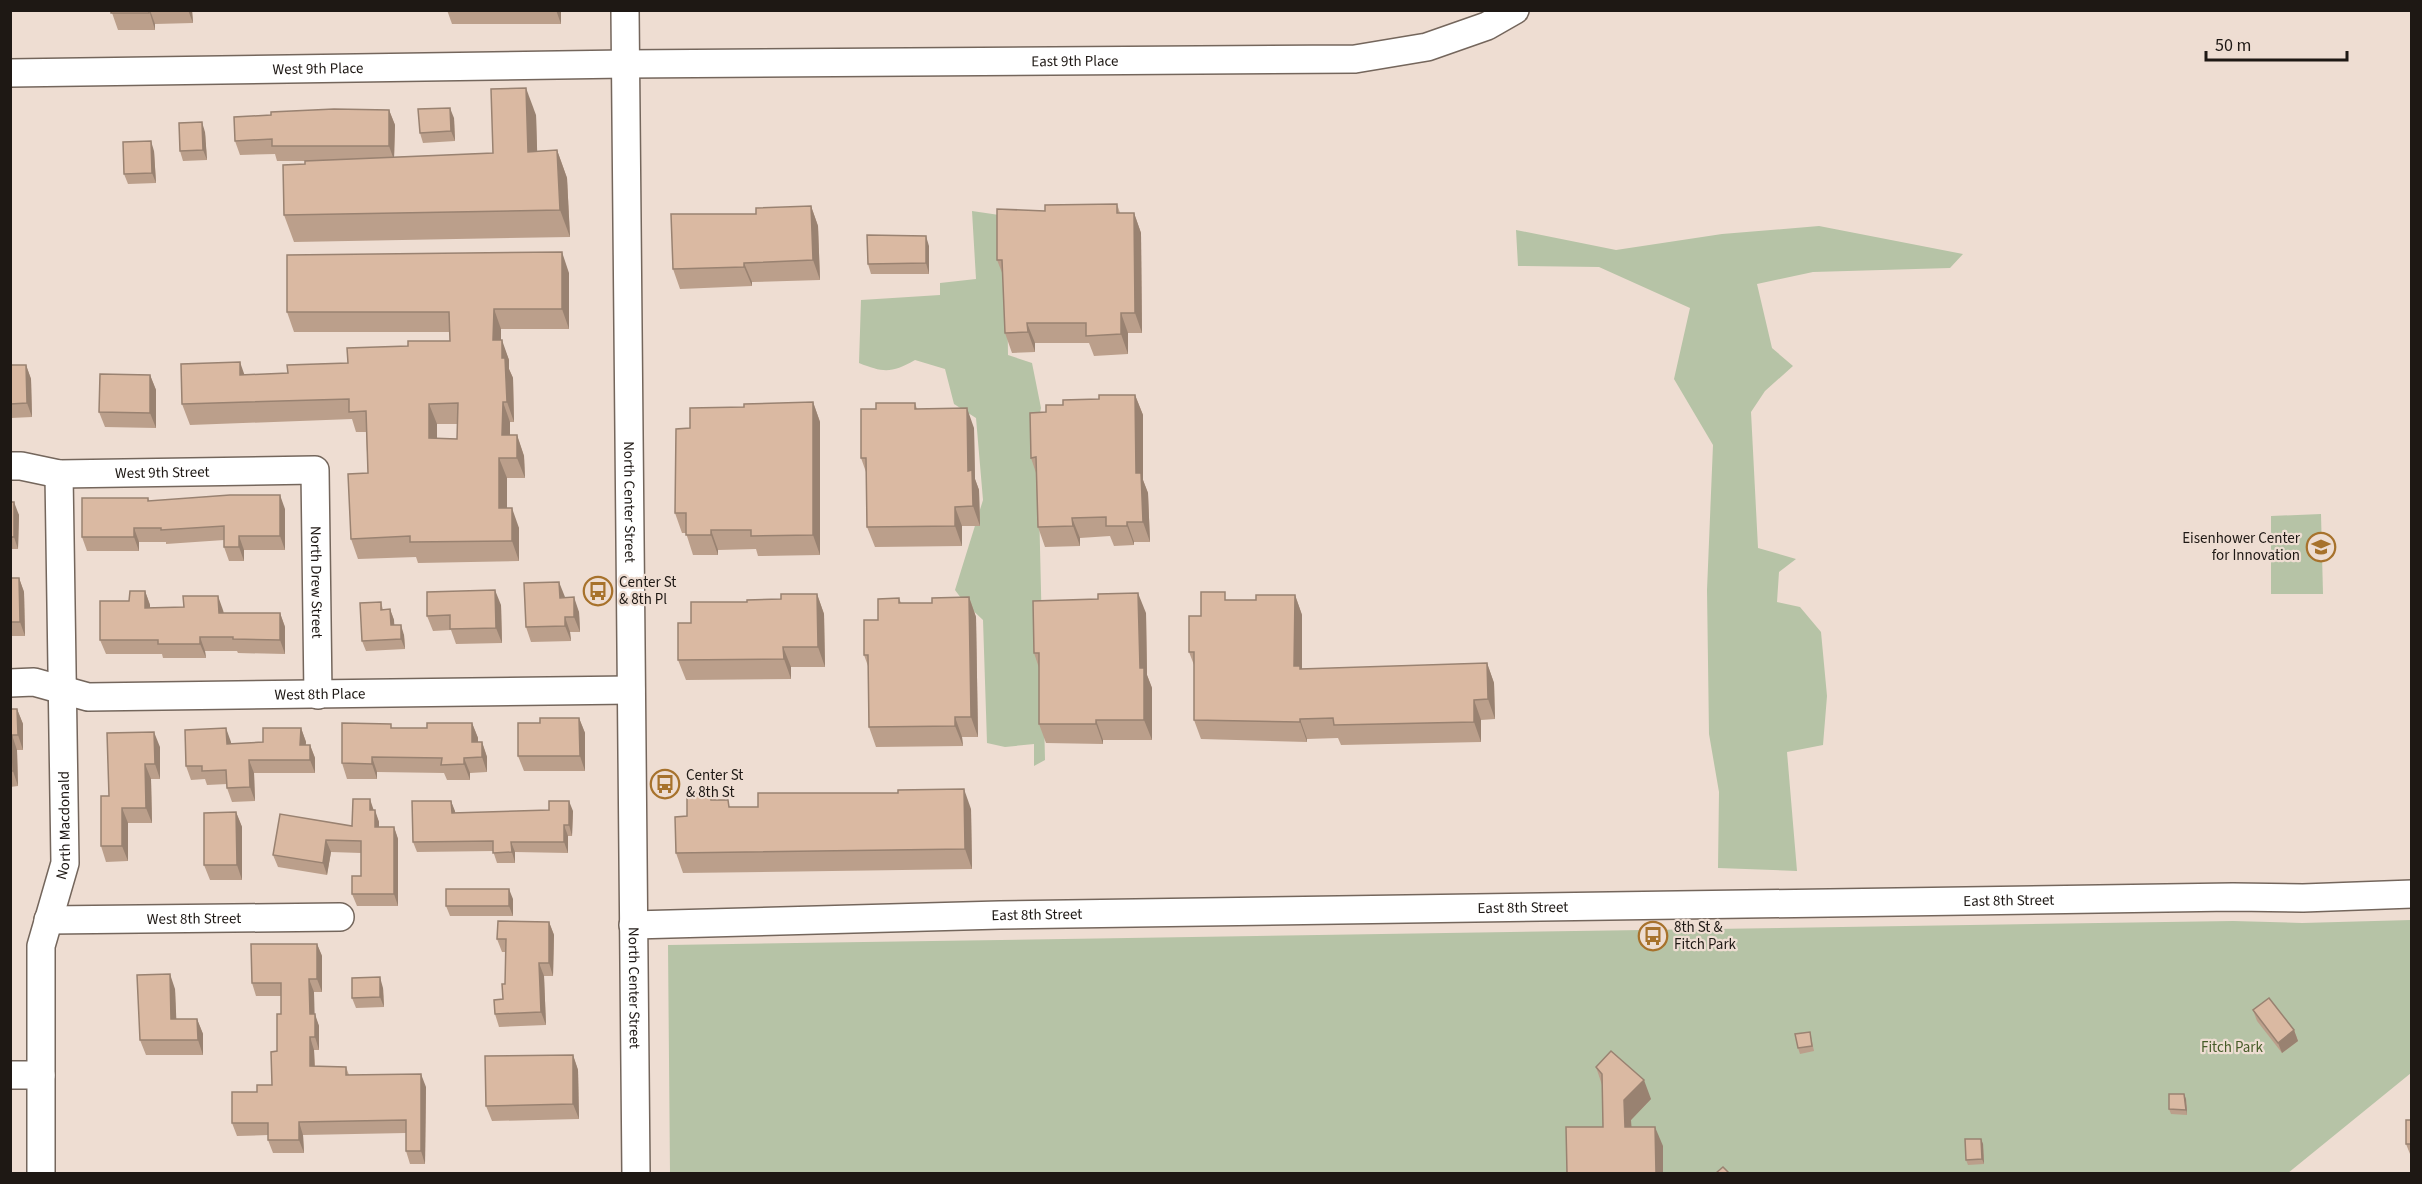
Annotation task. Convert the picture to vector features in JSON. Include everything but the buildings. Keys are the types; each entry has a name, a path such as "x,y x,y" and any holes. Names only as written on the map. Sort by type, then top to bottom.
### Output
{"street":[{"name":"North Center Street","path":"625,10 636,1173"},
{"name":"East 9th Place","path":"625,64 1354,59 1427,47 1487,26 1515,10"},
{"name":"West 9th Place","path":"10,73 625,64"},
{"name":"West 9th Street","path":"10,466 59,474 315,470"},
{"name":"North Drew Street","path":"315,470 318,695"},
{"name":"North Macdonald","path":"41,1173 41,946 65,863 59,474"},
{"name":"West 8th Place","path":"10,683 34,682 88,697 631,690"},
{"name":"East 8th Street","path":"633,925 1024,915 2233,897 2303,898 2412,894"},
{"name":"West 8th Street","path":"48,920 340,917"},
{"path":"10,1075 41,1075"}],"green space":[{"path":"972,211 1006,216 1008,355 1032,363 1041,408 1034,443 1038,463 1045,760 1034,766 1034,744 1005,747 987,743 983,620 955,590 983,500 976,418 954,404 945,369 915,360 888,370 875,369 859,363 861,300 940,295 940,283 976,279"},
{"path":"1819,226 1963,254 1950,268 1813,272 1757,284 1772,348 1793,366 1765,391 1751,412 1758,548 1796,559 1779,572 1777,602 1800,607 1821,632 1827,696 1823,745 1787,752 1797,871 1718,868 1719,792 1709,734 1707,590 1713,445 1674,379 1690,308 1599,267 1518,266 1516,230 1616,250 1722,234"},
{"path":"2321,514 2323,594 2271,594 2271,516"},
{"name":"Fitch Park","path":"2411,920 2411,1073 2288,1173 670,1173 668,945"}],"place":[{"name":"Eisenhower Center for Innovation","path":"2321,547"},
{"name":"Center St & 8th Pl","path":"598,591"},
{"name":"Center St & 8th St","path":"665,784"},
{"name":"8th St & Fitch Park","path":"1653,936"}]}
